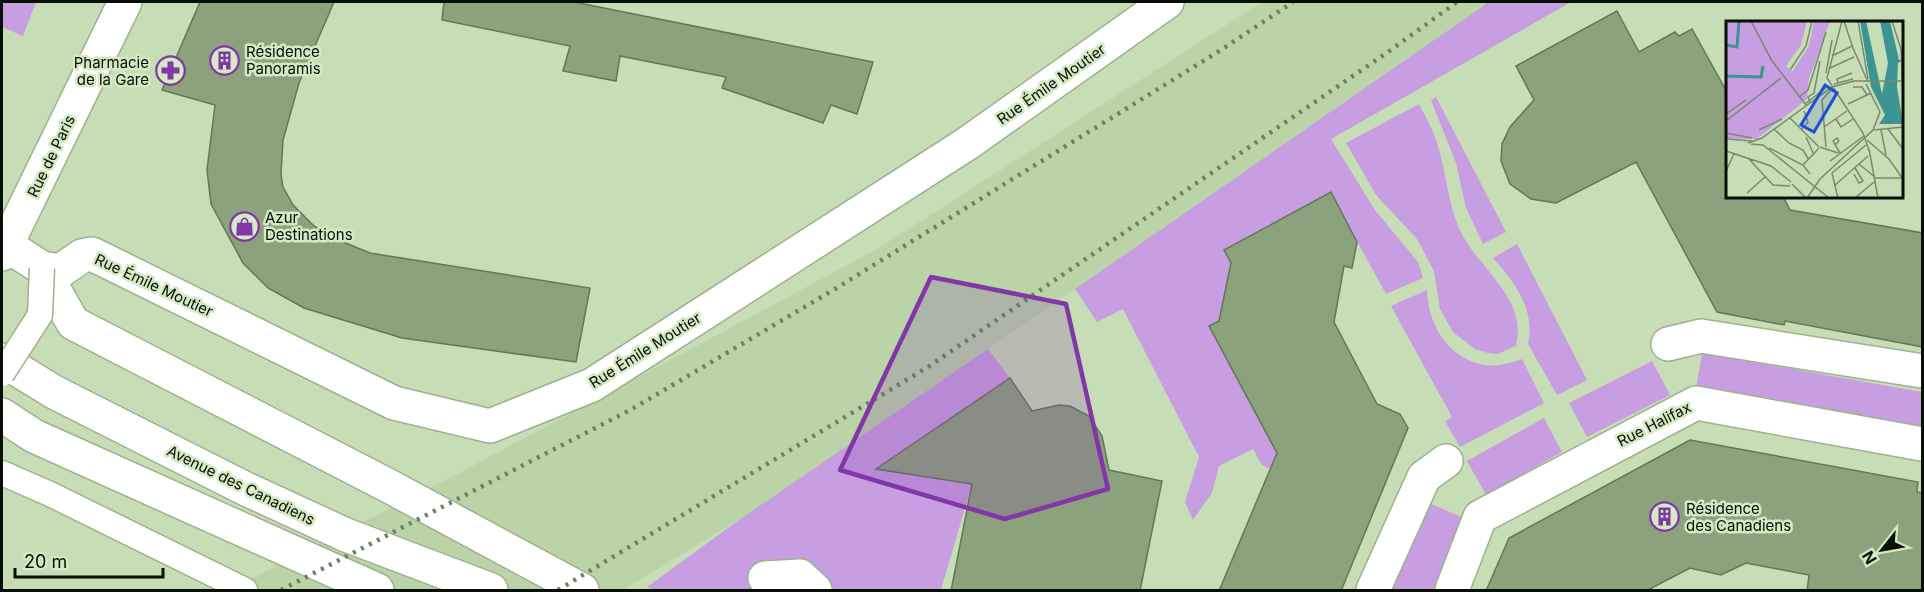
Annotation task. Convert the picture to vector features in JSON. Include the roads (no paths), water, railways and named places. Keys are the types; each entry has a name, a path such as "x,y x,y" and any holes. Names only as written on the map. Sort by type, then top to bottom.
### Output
{"street":[{"name":"Rue de Paris","path":"3,247 125,2"},
{"name":"Rue Émile Moutier","path":"42,268 60,271 82,256 92,254 394,403 490,426 592,386 968,143 1167,2"},
{"path":"3,247 42,268 73,323 387,485 582,591"},
{"path":"1668,344 1701,336 1923,371"},
{"name":"Avenue des Canadiens","path":"2,360 54,392 246,489 346,535 491,591"},
{"name":"Rue Halifax","path":"1452,591 1480,517 1696,403 1923,444"},
{"path":"2,415 34,436 377,591"},
{"path":"1373,591 1424,477 1446,461"},
{"path":"765,578 800,576 815,591"}],"lane":[{"path":"2,374 40,315 42,268"},
{"path":"2,473 50,494 245,591"}],"railway":[{"path":"281,590 632,409 835,289 1221,50 1293,2"},
{"path":"558,590 928,367 1388,52 1457,2"}],"place":[{"name":"Résidence Panoramis","path":"225,60"},
{"name":"Pharmacie de la Gare","path":"170,71"},
{"name":"Azur Destinations","path":"244,226"},
{"name":"Résidence des Canadiens","path":"1665,517"}]}
